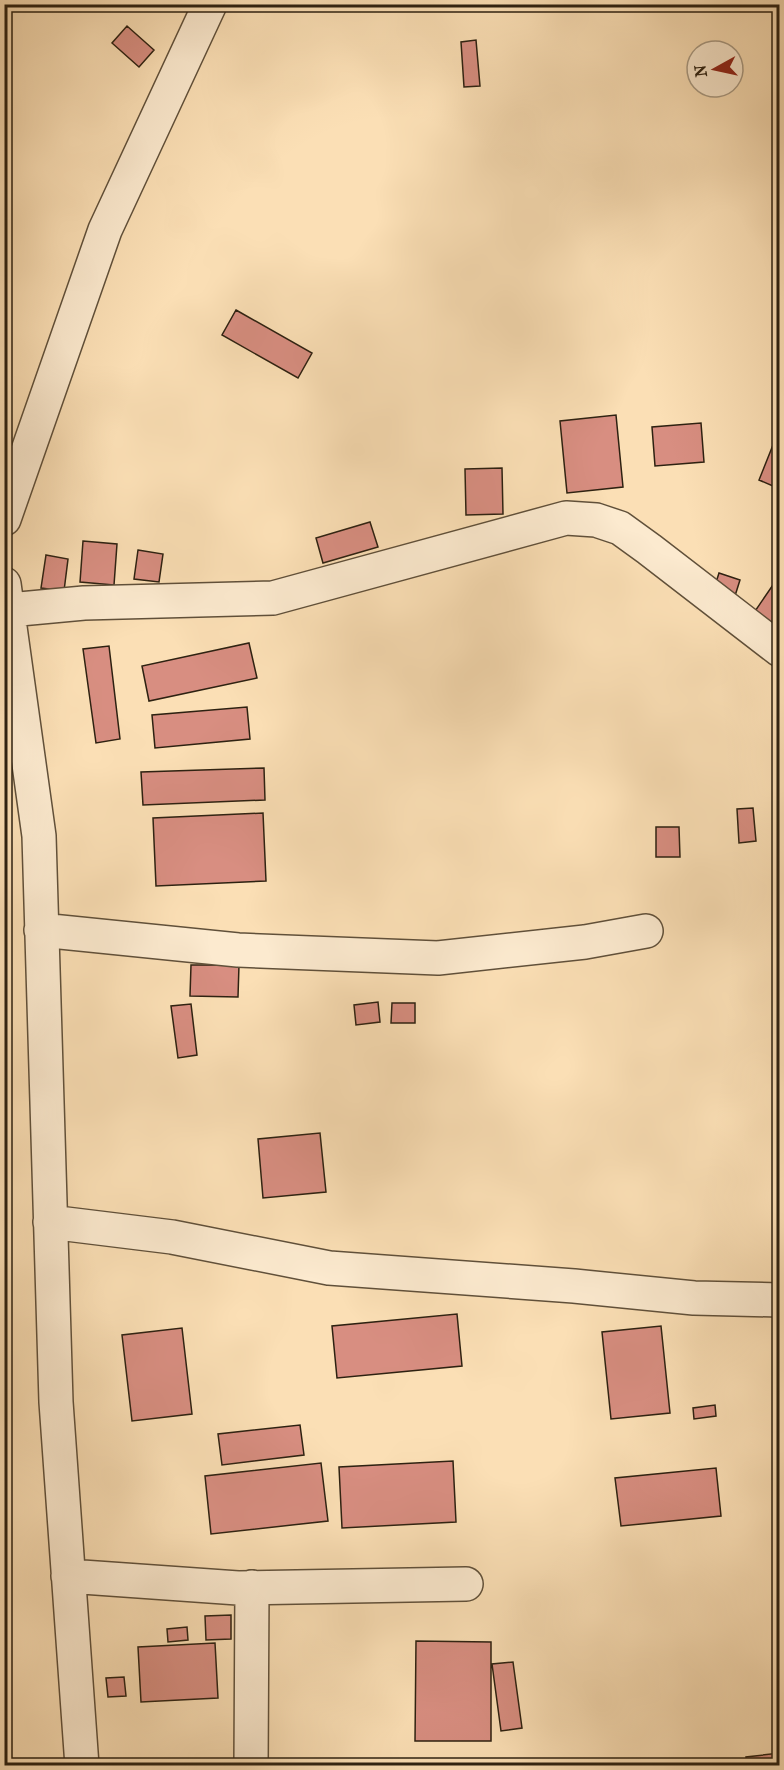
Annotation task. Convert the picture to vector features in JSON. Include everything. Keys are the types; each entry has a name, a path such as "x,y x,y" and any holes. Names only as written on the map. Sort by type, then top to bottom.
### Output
{"street":[{"path":"4,519 105,230 210,4"},
{"path":"81,1766 56,1401 39,836 7,597 84,603 273,598 566,518 596,520 620,528 780,650"},
{"path":"41,930 238,950 438,958 585,942 646,931"},
{"path":"50,1222 172,1237 329,1268 574,1286 694,1298 778,1302"},
{"path":"69,1576 238,1588 466,1584"},
{"path":"251,1766 252,1587"}],"building":[{"path":"127,26 154,50 139,67 112,43"},
{"path":"476,40 480,86 464,87 461,42"},
{"path":"236,310 312,353 298,378 222,335"},
{"path":"616,415 623,487 567,493 560,421"},
{"path":"701,423 704,462 655,466 652,427"},
{"path":"777,435 780,436 780,489 759,480"},
{"path":"502,468 503,514 466,515 465,469"},
{"path":"370,522 378,547 323,563 316,538"},
{"path":"83,541 117,544 114,585 80,582"},
{"path":"138,550 163,554 159,582 134,579"},
{"path":"46,555 68,559 64,591 41,588"},
{"path":"719,573 740,580 734,599 713,592"},
{"path":"777,579 780,581 780,637 751,617"},
{"path":"249,643 257,678 149,701 142,666"},
{"path":"109,646 120,739 96,743 83,649"},
{"path":"247,707 250,739 155,748 152,715"},
{"path":"264,768 265,800 143,805 141,772"},
{"path":"753,808 756,841 739,843 737,809"},
{"path":"263,813 266,881 156,886 153,818"},
{"path":"656,827 679,827 680,857 656,857"},
{"path":"191,965 239,965 238,997 190,996"},
{"path":"378,1002 380,1022 356,1025 354,1005"},
{"path":"392,1003 415,1003 415,1023 391,1023"},
{"path":"191,1004 197,1055 178,1058 171,1006"},
{"path":"320,1133 326,1192 263,1198 258,1139"},
{"path":"457,1314 462,1366 337,1378 332,1326"},
{"path":"661,1326 670,1413 611,1419 602,1332"},
{"path":"182,1328 192,1414 132,1421 122,1335"},
{"path":"715,1405 716,1416 694,1419 693,1408"},
{"path":"300,1425 304,1455 222,1465 218,1434"},
{"path":"453,1461 456,1522 342,1528 339,1467"},
{"path":"321,1463 328,1521 211,1534 205,1476"},
{"path":"716,1468 721,1516 621,1526 615,1478"},
{"path":"231,1615 231,1639 206,1640 205,1616"},
{"path":"187,1627 188,1640 168,1642 167,1629"},
{"path":"416,1641 491,1642 491,1741 415,1741"},
{"path":"215,1643 218,1698 141,1702 138,1647"},
{"path":"513,1662 522,1728 501,1731 492,1664"},
{"path":"124,1677 126,1696 108,1697 106,1678"},
{"path":"780,1753 780,1766 747,1766 746,1757"}]}
